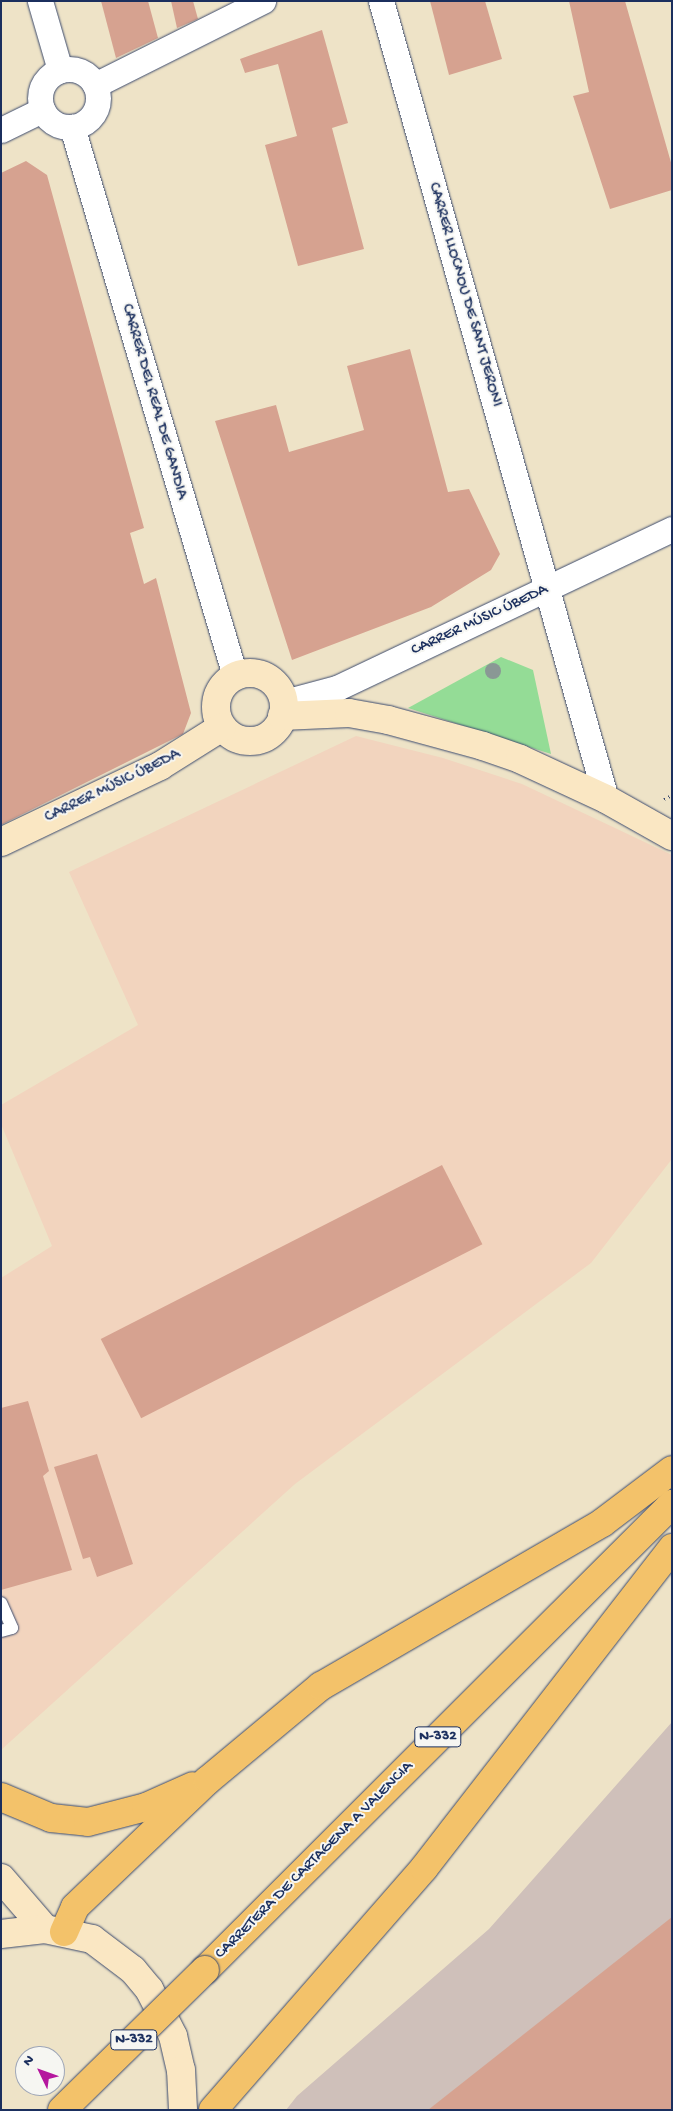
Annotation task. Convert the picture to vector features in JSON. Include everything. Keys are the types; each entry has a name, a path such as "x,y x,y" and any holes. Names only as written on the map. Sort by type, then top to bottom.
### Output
{"highway":[{"path":"54,1930 75,1907 208,1780 321,1686 602,1523 672,1470"},
{"name":"CARRETERA DE CARTAGENA A VALENCIA","path":"62,2110 672,1504"},
{"path":"213,2110 424,1868 672,1548"},
{"path":"1,1797 51,1818 88,1822 146,1807 208,1780"}],"street":[{"path":"40,1 60,70"},
{"path":"95,85 263,1"},
{"name":"CARRER LLOCNOU DE SANT JERONI","path":"380,1 606,799"},
{"path":"60,70 80,72 95,85 98,104 94,112 81,125 72,127 54,124 42,110 40,90 45,82 60,70"},
{"path":"1,130 42,110"},
{"name":"CARRER DEL REAL DE GANDIA","path":"72,127 235,676"},
{"name":"CARRER MÚSIC ÚBEDA","path":"283,709 336,688 548,590 672,529"},
{"path":"256,673 266,677 281,692 283,709 274,732 251,741 235,737 222,728 215,708 216,698 227,681 235,676 256,673"},
{"path":"283,709 341,713 396,722 520,759 665,827"},
{"name":"CARRER MÚSIC ÚBEDA","path":"1,842 160,766 222,728"},
{"path":"1,1878 54,1930"},
{"path":"1,1934 54,1930 92,1939 112,1952 149,1989 172,2036 181,2070 184,2110"}],"lane":[{"path":"1,1603 12,1628 1,1632"}],"shaded area":[{"path":"356,736 443,758 522,784 672,855 672,1159 591,1263 295,1484 1,1750 1,1278 52,1246 1,1124 1,1105 138,1025 69,872"},
{"path":"672,1722 672,2110 286,2110 297,2096 489,1929"}],"green space":[{"path":"501,657 533,670 551,754 408,708"}],"building":[{"path":"101,1 148,1 158,38 116,58"},
{"path":"171,1 193,1 198,19 177,28"},
{"path":"430,1 485,1 502,59 449,75"},
{"path":"569,1 625,1 672,166 672,190 610,209 573,96 589,92"},
{"path":"322,30 348,123 332,128 364,249 298,266 265,145 297,136 278,64 245,73 240,59"},
{"path":"26,161 47,175 144,528 130,533 144,584 156,578 191,713 183,734 1,825 1,173"},
{"path":"410,349 448,492 469,489 500,554 491,570 431,607 292,660 215,421 276,405 289,452 364,430 347,366"},
{"path":"442,1165 482,1244 141,1418 101,1339"},
{"path":"28,1401 49,1471 43,1476 72,1570 1,1590 1,1408"},
{"path":"97,1454 133,1564 97,1577 90,1557 83,1559 54,1467"},
{"path":"672,1917 672,2110 428,2110"}]}
